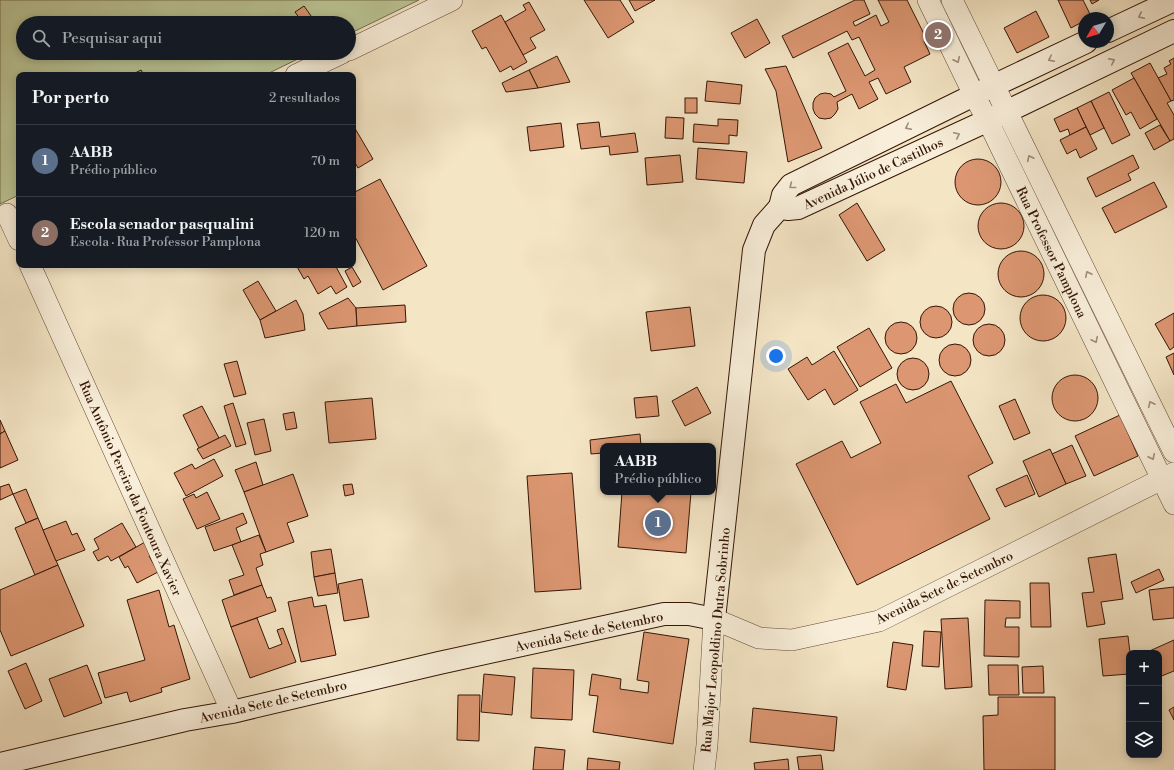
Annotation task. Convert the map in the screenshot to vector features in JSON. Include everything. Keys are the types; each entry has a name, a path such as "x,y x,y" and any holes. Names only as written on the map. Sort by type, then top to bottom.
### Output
{"street":[{"path":"356,47 452,0"},
{"name":"Rua Professor Pamplona","path":"952,0 1174,452"},
{"path":"1114,28 1174,0"},
{"name":"Rua Professor Pamplona","path":"931,1 974,95 1078,304 1168,476 1174,504"},
{"name":"Avenida Júlio de Castilhos","path":"1078,45 791,185 783,195 780,207 788,209 798,208 1008,112 1174,31"},
{"path":"1082,48 1091,72"},
{"path":"302,72 327,60"},
{"name":"Rua Major Leopoldino Dutra Sobrinho","path":"704,770 707,744 714,619 754,250 764,224 780,207"},
{"path":"9,213 16,232"},
{"name":"Rua Antônio Pereira da Fontoura Xavier","path":"31,268 232,712"},
{"path":"1078,304 1097,294"},
{"name":"Avenida Sete de Setembro","path":"0,764 185,720 232,712 439,663 664,614 689,614 714,619 759,638 792,640 879,621 1168,476"}],"green space":[{"path":"0,0 419,0 356,31 356,16 16,16 16,60 296,60 271,72 16,72 16,196 0,204"}],"building":[{"path":"584,0 620,0 634,22 608,38"},
{"path":"629,0 655,0 635,11"},
{"path":"855,0 864,0 870,14 853,22 855,26 876,15 881,26 889,22 878,0 907,0 927,40 924,41 930,54 904,67 911,82 886,94 878,78 869,82 878,99 859,109 852,94 837,102 838,109 831,118 819,118 813,109 815,98 820,94 825,93 831,94 834,97 846,91 828,53 848,43 865,76 875,70 859,37 852,40 847,31 793,58 782,36"},
{"path":"1058,0 1083,0 1089,12 1078,12 1078,24 1071,28"},
{"path":"1090,0 1099,0 1092,4"},
{"path":"529,2 545,30 530,38 536,48 523,55 505,22 526,10 523,5"},
{"path":"304,6 311,16 298,16 295,12"},
{"path":"1036,11 1049,37 1017,53 1004,28"},
{"path":"501,15 527,62 513,70 511,66 500,72 486,47 482,49 472,31"},
{"path":"757,19 770,43 745,58 731,33"},
{"path":"557,56 570,82 538,88 529,70"},
{"path":"1174,58 1174,100 1171,101 1158,78 1167,74 1164,68 1171,64 1169,61"},
{"path":"1150,63 1171,101 1167,103 1174,115 1174,139 1170,141 1131,73"},
{"path":"786,66 822,148 788,162 776,91 765,69"},
{"path":"529,70 538,88 506,92 502,83"},
{"path":"1134,78 1157,119 1140,129 1131,112 1126,115 1112,90"},
{"path":"707,81 742,85 740,104 705,101"},
{"path":"1109,92 1130,135 1112,144 1091,101"},
{"path":"685,98 697,98 697,113 685,113"},
{"path":"1091,101 1104,128 1090,135 1077,108"},
{"path":"1077,108 1086,127 1070,135 1068,129 1060,132 1054,119"},
{"path":"666,117 684,118 683,139 665,138"},
{"path":"718,119 738,120 737,136 729,135 729,144 693,142 694,124 718,126"},
{"path":"599,122 601,137 635,133 638,152 610,155 609,146 581,149 577,124"},
{"path":"561,123 564,147 530,151 527,127"},
{"path":"1160,125 1170,141 1154,150 1145,133"},
{"path":"1086,127 1097,149 1080,158 1076,149 1067,154 1060,140"},
{"path":"356,130 373,159 358,168 356,164"},
{"path":"698,148 747,152 744,183 696,179"},
{"path":"680,155 683,182 647,185 645,158"},
{"path":"1133,155 1139,168 1128,174 1131,180 1096,197 1087,178"},
{"path":"983,159 995,165 1000,173 1000,191 995,199 987,204 973,205 961,199 956,191 955,177 961,165 969,160"},
{"path":"380,179 427,266 383,290 356,239 356,191"},
{"path":"1154,182 1167,207 1115,233 1102,208"},
{"path":"857,203 885,250 867,261 839,215"},
{"path":"1006,203 1018,209 1023,217 1023,235 1018,243 1010,248 996,249 984,243 979,235 978,221 984,209 992,204"},
{"path":"1026,251 1030,252 1040,261 1043,265 1043,283 1034,293 1026,297 1016,297 1008,293 999,283 998,269 1002,261 1012,252"},
{"path":"298,268 337,268 347,287 336,294 331,286 318,294 308,276 304,279"},
{"path":"353,268 361,282 353,287 345,271"},
{"path":"258,281 276,311 260,320 243,290"},
{"path":"966,293 972,293 982,300 985,309 984,315 978,322 972,325 966,325 956,318 953,312 953,306 960,296"},
{"path":"1048,295 1052,296 1062,305 1065,309 1065,327 1056,337 1048,341 1038,341 1030,337 1021,327 1020,313 1024,305 1034,296"},
{"path":"348,298 356,308 357,326 328,329 319,313"},
{"path":"296,300 303,314 305,330 265,338 260,320"},
{"path":"405,305 406,322 357,326 356,308"},
{"path":"933,306 939,306 949,313 952,322 951,328 945,335 939,338 933,338 923,331 920,325 920,319 927,309"},
{"path":"690,307 695,346 651,351 646,312"},
{"path":"1174,313 1174,347 1170,350 1155,324"},
{"path":"898,322 904,322 914,329 917,338 916,344 910,351 904,354 898,354 888,347 885,341 885,335 892,325"},
{"path":"986,324 992,324 1002,331 1005,340 1004,346 998,353 992,356 986,356 976,349 973,343 973,337 980,327"},
{"path":"869,328 892,368 860,387 837,347"},
{"path":"952,344 958,344 968,351 971,360 970,366 964,373 958,376 952,376 942,369 939,363 939,357 946,347"},
{"path":"834,351 858,390 834,405 825,389 808,400 788,369 807,357 812,365"},
{"path":"1174,353 1174,375 1166,357"},
{"path":"910,358 916,358 926,365 929,374 928,380 922,387 916,390 910,390 900,383 897,377 897,371 904,361"},
{"path":"237,361 246,394 234,397 224,364"},
{"path":"1080,375 1084,376 1094,385 1097,389 1097,407 1088,417 1080,421 1070,421 1062,417 1053,407 1052,393 1056,385 1066,376"},
{"path":"951,381 993,463 968,476 990,519 857,585 796,464 842,441 851,458 881,443 860,402 896,384 906,403"},
{"path":"697,387 711,413 685,426 672,401"},
{"path":"657,396 659,416 636,418 634,398"},
{"path":"372,398 376,439 329,443 325,402"},
{"path":"1015,399 1030,433 1014,440 999,406"},
{"path":"233,403 246,444 236,447 224,406"},
{"path":"202,406 219,438 199,448 183,415"},
{"path":"294,412 297,428 286,430 283,414"},
{"path":"1120,415 1138,456 1094,476 1075,436"},
{"path":"264,419 271,451 255,455 247,423"},
{"path":"0,420 5,431 0,434"},
{"path":"5,431 18,460 0,468 0,434"},
{"path":"640,434 641,443 600,443 600,453 591,454 590,440"},
{"path":"225,435 231,446 203,459 197,449"},
{"path":"1072,445 1086,476 1066,484 1052,454"},
{"path":"1050,449 1066,484 1039,497 1023,461"},
{"path":"214,459 223,476 186,496 174,473 192,464 195,469"},
{"path":"256,462 263,485 244,492 235,470"},
{"path":"572,473 581,589 535,592 527,476"},
{"path":"293,474 308,516 287,523 294,542 266,552 244,492"},
{"path":"1027,475 1035,494 1005,507 996,489"},
{"path":"9,484 13,494 0,500 0,487"},
{"path":"352,484 354,494 345,496 343,485"},
{"path":"26,489 38,518 26,523 13,494"},
{"path":"207,492 220,519 197,529 183,499 194,494 196,498"},
{"path":"622,495 691,495 686,553 618,547"},
{"path":"243,513 247,523 236,528 241,542 214,551 205,527"},
{"path":"38,518 58,565 35,575 15,528"},
{"path":"66,521 72,535 77,533 85,550 56,561 43,530"},
{"path":"122,523 136,547 111,561 108,556 98,561 93,552 99,549 94,539"},
{"path":"259,535 266,552 260,554 263,565 256,568 262,585 234,595 229,580 244,575 232,545"},
{"path":"145,542 152,554 149,556 158,572 137,583 128,566 125,568 119,557"},
{"path":"331,549 335,573 314,577 311,552"},
{"path":"1116,554 1123,599 1101,602 1105,624 1087,627 1082,593 1094,592 1088,558"},
{"path":"58,565 84,626 11,656 0,630 0,590"},
{"path":"1159,569 1164,580 1136,593 1131,582"},
{"path":"335,573 338,593 318,596 314,577"},
{"path":"362,579 369,617 344,621 338,584"},
{"path":"1030,583 1049,583 1051,627 1031,627"},
{"path":"262,585 267,598 271,597 276,611 231,627 222,600"},
{"path":"1174,587 1174,618 1153,620 1149,590"},
{"path":"159,590 169,627 174,625 190,679 161,688 162,692 130,702 127,692 105,698 98,673 145,660 127,600"},
{"path":"312,597 314,607 326,605 336,655 301,662 288,602"},
{"path":"985,600 1020,601 1020,618 1006,618 1005,627 1019,627 1019,657 984,656"},
{"path":"257,618 269,649 282,644 277,630 283,628 296,662 250,678 231,627"},
{"path":"968,618 972,687 945,689 941,619"},
{"path":"924,631 941,632 939,667 922,666"},
{"path":"644,632 689,639 673,744 593,732 598,696 589,695 592,674 621,679 620,689 648,693 649,682 637,680"},
{"path":"1128,636 1130,650 1126,650 1126,674 1103,676 1099,639"},
{"path":"1174,640 1174,671 1162,676 1162,650 1152,650"},
{"path":"893,642 913,645 906,690 887,687"},
{"path":"26,663 42,701 25,709 8,671"},
{"path":"87,665 102,703 64,717 49,679"},
{"path":"988,665 1018,665 1019,695 989,695"},
{"path":"1043,666 1044,693 1023,693 1022,667"},
{"path":"533,668 574,670 572,720 531,718"},
{"path":"484,674 515,677 512,715 481,712"},
{"path":"458,695 480,695 479,741 457,740"},
{"path":"998,697 1055,697 1055,770 984,770 983,716 998,715"},
{"path":"1174,707 1174,720 1169,710"},
{"path":"753,708 837,717 834,751 750,742"},
{"path":"535,747 565,750 563,770 533,770"},
{"path":"821,755 823,770 799,770 797,757"},
{"path":"588,758 620,762 619,770 587,770"},
{"path":"788,759 789,770 755,770 754,763"}],"place":[{"name":"Escola senador pasqualini","path":"938,35"},
{"name":"AABB","path":"658,523"}]}
